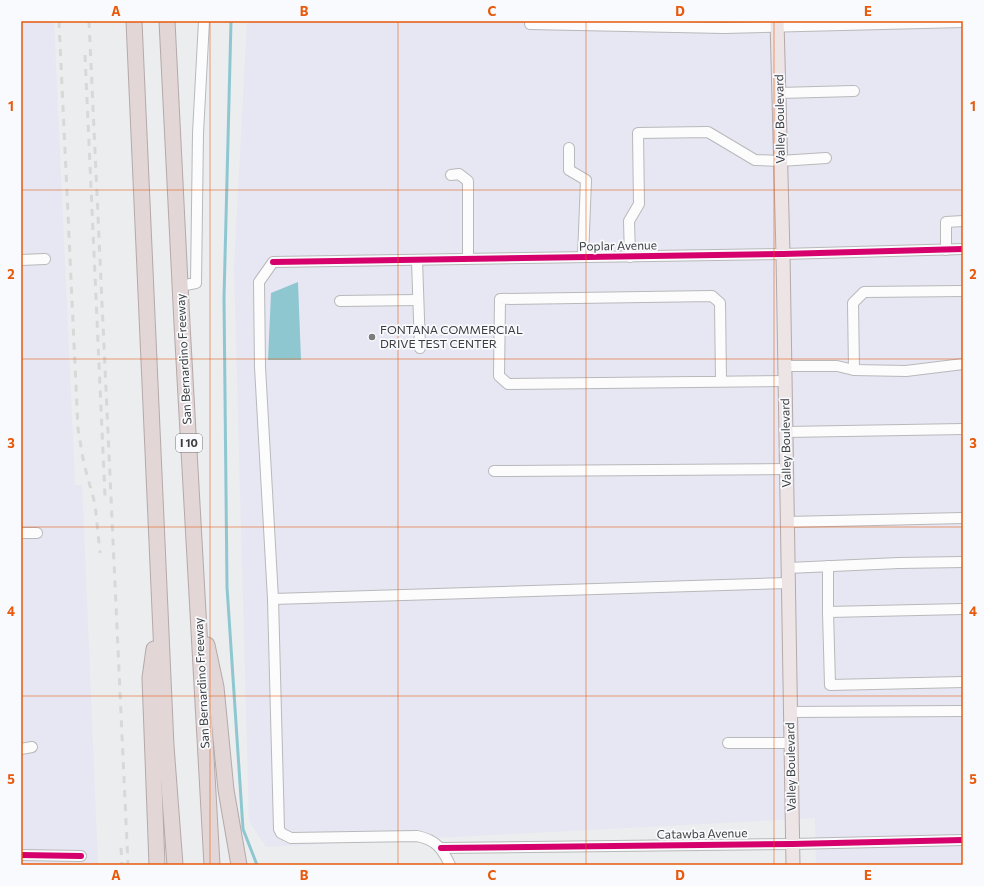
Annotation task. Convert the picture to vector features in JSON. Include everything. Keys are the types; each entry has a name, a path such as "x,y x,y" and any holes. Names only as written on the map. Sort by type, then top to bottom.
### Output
{"highway":[{"path":"134,21 166,746 175,865"},
{"name":"San Bernardino Freeway","path":"167,21 212,865"},
{"path":"197,601 216,687 226,790 239,865"},
{"path":"157,865 150,678 160,616"}],"main road":[{"name":"Valley Boulevard","path":"777,23 783,254 793,865"}],"street":[{"path":"180,286 196,284 198,133 204,21"},
{"path":"530,24 724,28 777,23 963,22"},
{"path":"779,93 854,91"},
{"path":"630,256 629,221 639,204 638,133 708,132 755,160 780,161 826,158"},
{"path":"569,148 569,170 586,180 583,257"},
{"path":"451,175 459,174 468,181 468,259"},
{"path":"946,250 946,222 963,222"},
{"name":"Poplar Avenue","path":"273,599 260,367 259,282 273,262 783,254 963,249"},
{"path":"21,260 45,259"},
{"path":"417,260 420,348"},
{"path":"854,370 853,303 864,292 963,291"},
{"path":"721,381 720,303 712,296 500,299 499,376 508,384 785,381"},
{"path":"340,301 418,300"},
{"path":"784,366 837,366 854,370 906,371 963,364"},
{"path":"786,432 963,429"},
{"path":"494,470 786,469"},
{"path":"787,522 963,518"},
{"path":"21,533 37,533"},
{"path":"788,568 898,563 963,562"},
{"path":"828,566 830,685 963,682"},
{"path":"450,865 441,848 426,838 417,836 297,838 281,834 278,822 273,599 788,583"},
{"path":"828,612 963,609"},
{"path":"790,712 963,711"},
{"path":"728,743 790,743"},
{"path":"21,749 32,747"},
{"name":"Catawba Avenue","path":"441,848 792,844 963,840"},
{"path":"21,855 80,856"}],"shaded area":[{"path":"21,21 54,21 75,485 82,485 98,865 21,865"},
{"path":"247,21 963,21 963,865 816,865 815,818 266,847 249,821 234,268"}],"water":[{"path":"298,282 301,360 268,360 271,293"}],"waterway":[{"path":"231,21 224,298 227,587 243,829 257,865"}],"railway":[{"path":"59,21 78,429 84,464 95,504 100,553"},
{"path":"89,21 128,865"},
{"path":"85,55 105,496"},
{"path":"121,848 122,865"}],"cycle path":[{"path":"273,262 783,254 963,249"},
{"path":"441,848 792,844 963,840"},
{"path":"21,855 81,856"}],"place":[{"name":"FONTANA COMMERCIAL DRIVE TEST CENTER","path":"372,337"}]}
